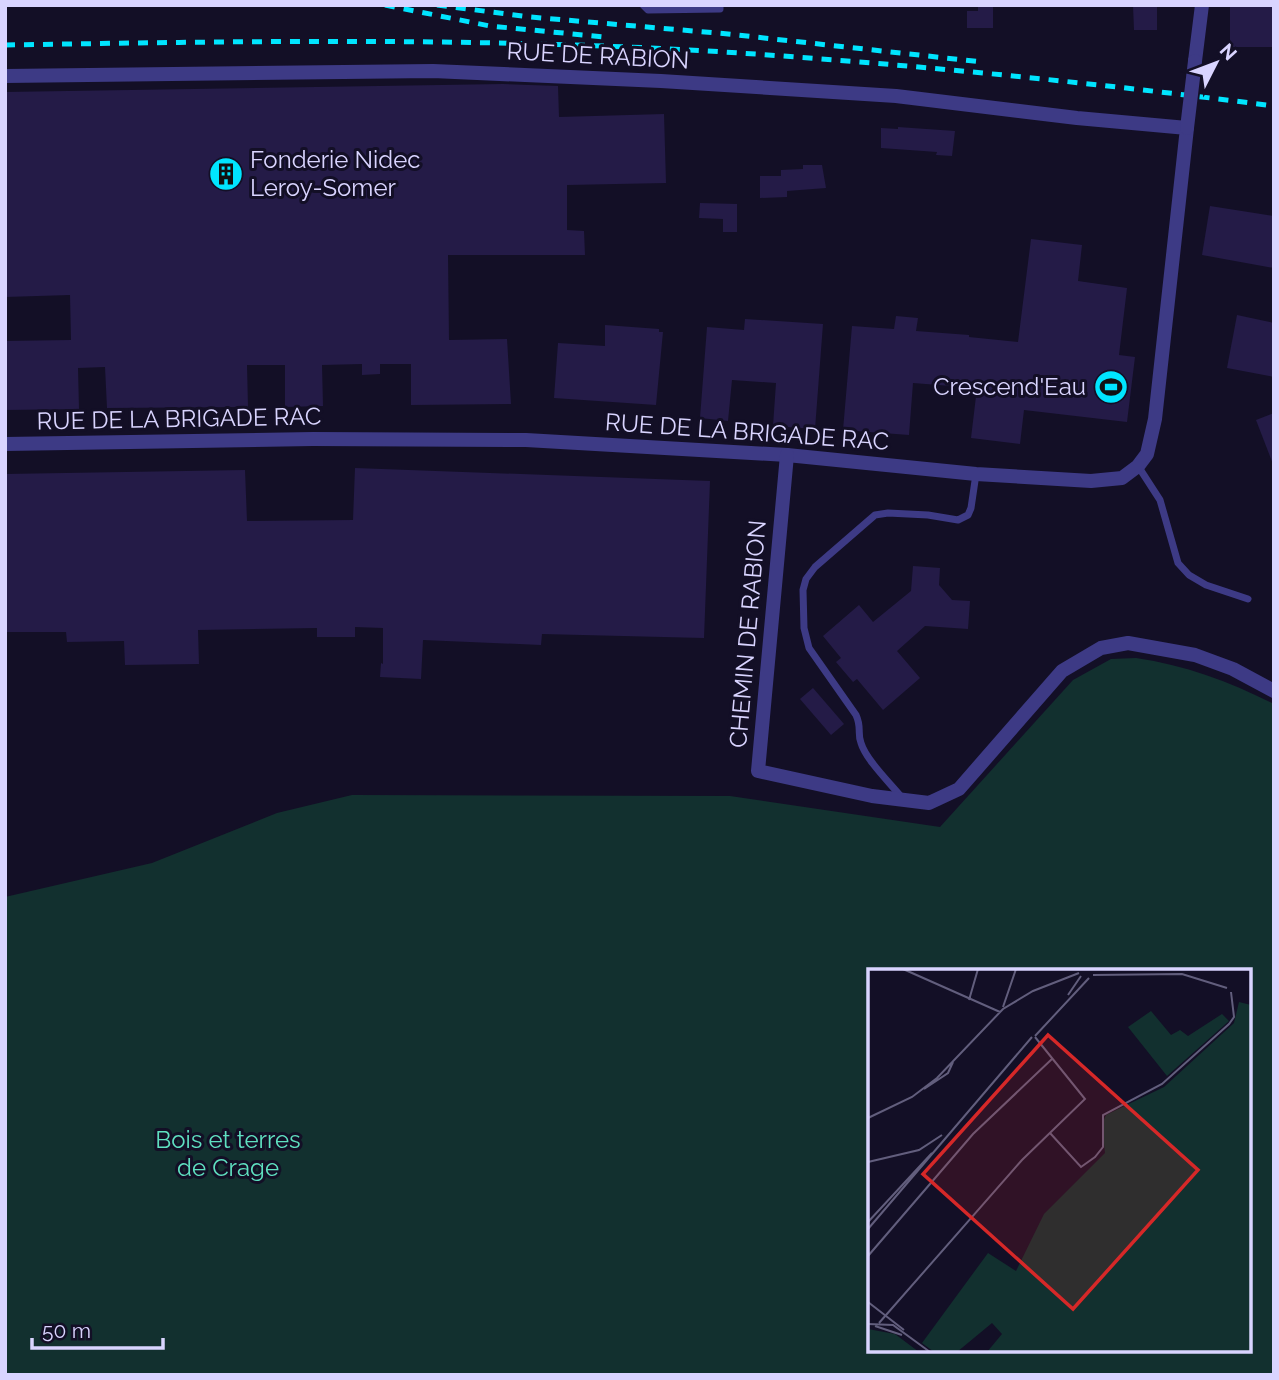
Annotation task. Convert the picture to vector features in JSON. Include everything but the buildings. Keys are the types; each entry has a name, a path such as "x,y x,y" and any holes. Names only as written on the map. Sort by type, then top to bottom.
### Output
{"street":[{"path":"1138,466 1147,454 1155,419 1202,5"},
{"name":"RUE DE RABION","path":"5,76 433,71 661,80 896,96 1187,128"},
{"name":"RUE DE LA BRIGADE RAC","path":"5,444 313,439 526,440 787,455 976,474 1091,481 1122,478 1138,466"},
{"name":"CHEMIN DE RABION","path":"787,455 758,771 872,796 929,803 959,789 1062,671 1101,648 1128,643 1195,655 1233,669 1274,691"}],"lane":[{"path":"642,5 648,10 720,9 720,5"},
{"path":"1138,466 1160,500 1178,564 1189,575 1206,585 1248,599"},
{"path":"904,800 864,750 861,744 861,725 856,715 809,648 804,628 803,590 806,579 815,567 875,515 928,515 958,520 968,515 976,474"}],"green space":[{"name":"Bois et terres de Crage","path":"1136,658 1190,670 1274,704 1274,1375 5,1375 5,897 152,863 277,813 352,795 730,796 940,827 1073,680 1111,659"}],"railway":[{"path":"385,5 490,26 604,37"},
{"path":"437,5 530,17 728,34 982,62"},
{"path":"5,45 464,42 648,48 940,69 1274,106"}],"place":[{"name":"Fonderie Nidec Leroy-Somer","path":"226,174"},
{"name":"Crescend'Eau","path":"1111,387"}]}
